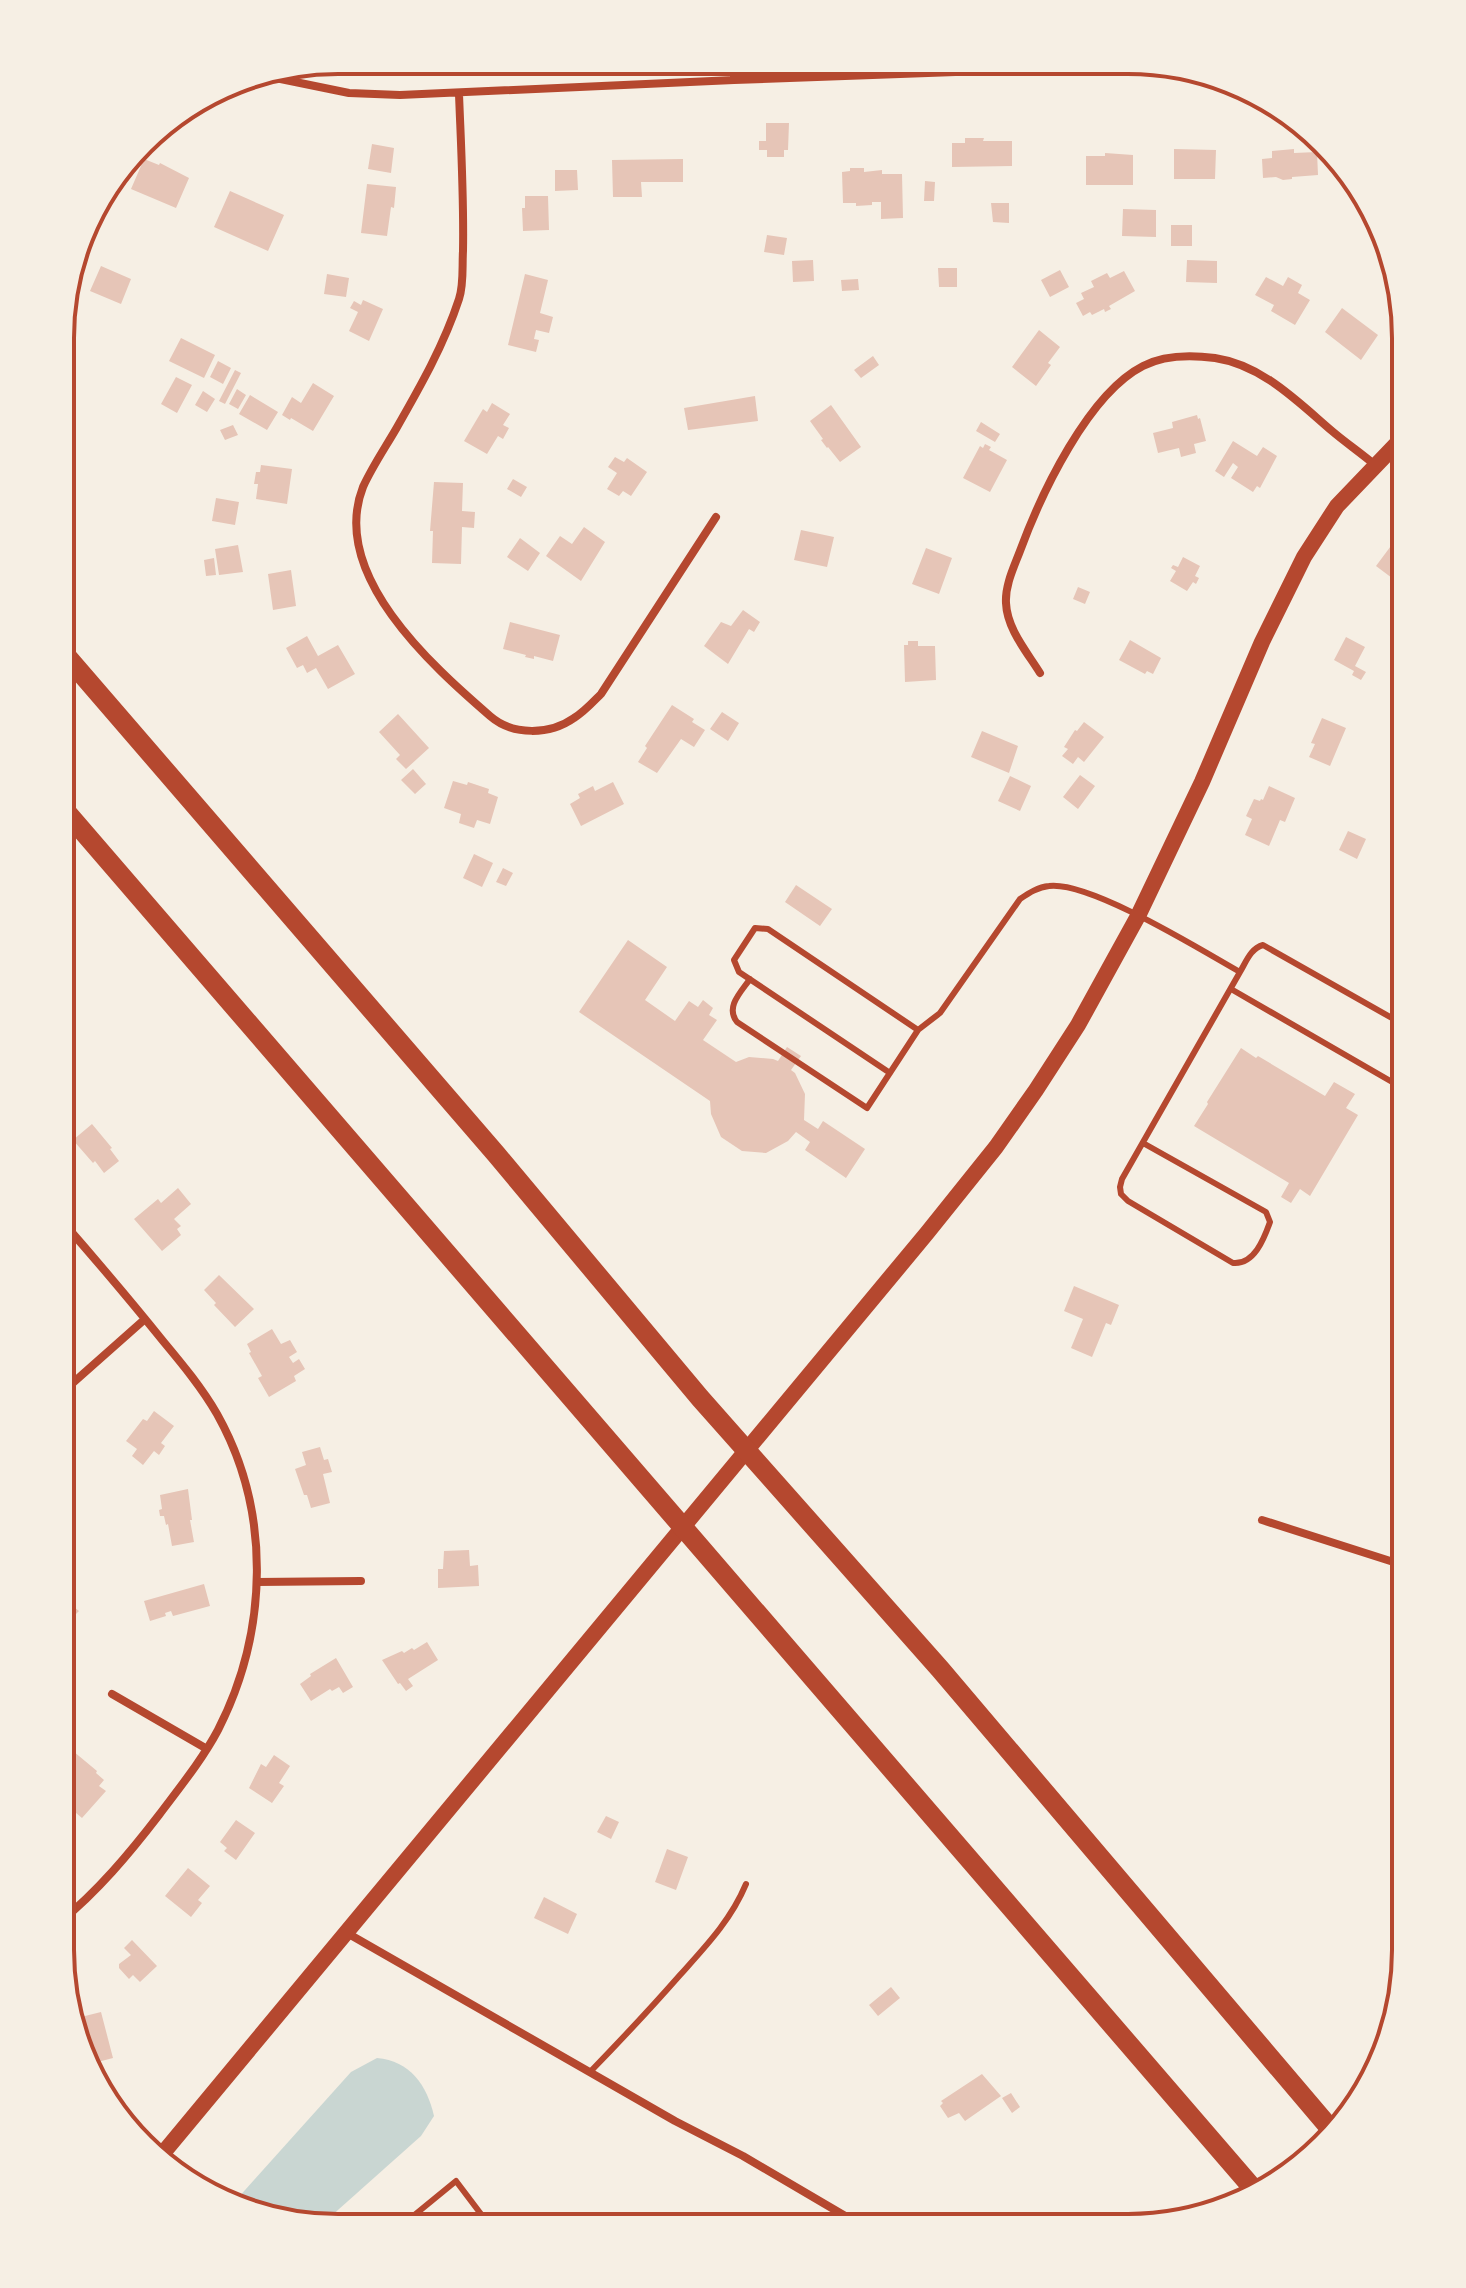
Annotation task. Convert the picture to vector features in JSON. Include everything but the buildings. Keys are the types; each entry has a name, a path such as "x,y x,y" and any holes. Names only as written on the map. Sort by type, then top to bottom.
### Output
{"highway":[{"path":"74,665 496,1154 700,1398 950,1680 1327,2124"},
{"path":"74,821 1249,2184"}],"main road":[{"path":"166,2150 996,1147 1078,1025 1138,916 1202,782 1262,642 1304,557 1337,506 1392,448"}],"street":[{"path":"734,74 734,80"},
{"path":"283,80 349,93 459,94 859,74"},
{"path":"459,94 463,227 460,295 424,381 363,488 356,517 359,551 366,572 388,608 455,685 494,719 528,731 546,730 576,717 601,694 716,517"},
{"path":"1040,673 1007,615 1007,585 1028,530 1081,428 1127,375 1145,364 1191,356 1217,358 1243,365 1298,400 1375,465"},
{"path":"74,1235 197,1382 217,1414 234,1448 246,1484 254,1520 257,1582 254,1619 235,1692 207,1749 136,1845 74,1909"},
{"path":"74,1382 145,1319"},
{"path":"1262,1520 1391,1561"},
{"path":"257,1582 361,1581"},
{"path":"112,1694 207,1749"},
{"path":"347,1933 842,2214"}],"lane":[{"path":"750,979 732,1007 732,1015 737,1022 867,1108 918,1030 940,1013 1020,899 1034,890 1049,886 1085,892 1138,916 1240,972"},
{"path":"890,1073 739,972 734,960 755,928 768,929 918,1030"},
{"path":"1143,1143 1266,1212 1269,1227 1254,1255 1245,1263 1233,1263 1128,1201 1121,1194 1120,1187 1122,1179 1240,972 1252,952 1263,945 1392,1018"},
{"path":"1231,989 1392,1082"},
{"path":"590,2072 724,1925 746,1884"},
{"path":"416,2214 456,2181 481,2214"}],"shaded area":[{"path":"377,2058 408,2069 427,2094 434,2116 421,2136 334,2214 303,2212 240,2195 351,2072"}]}
